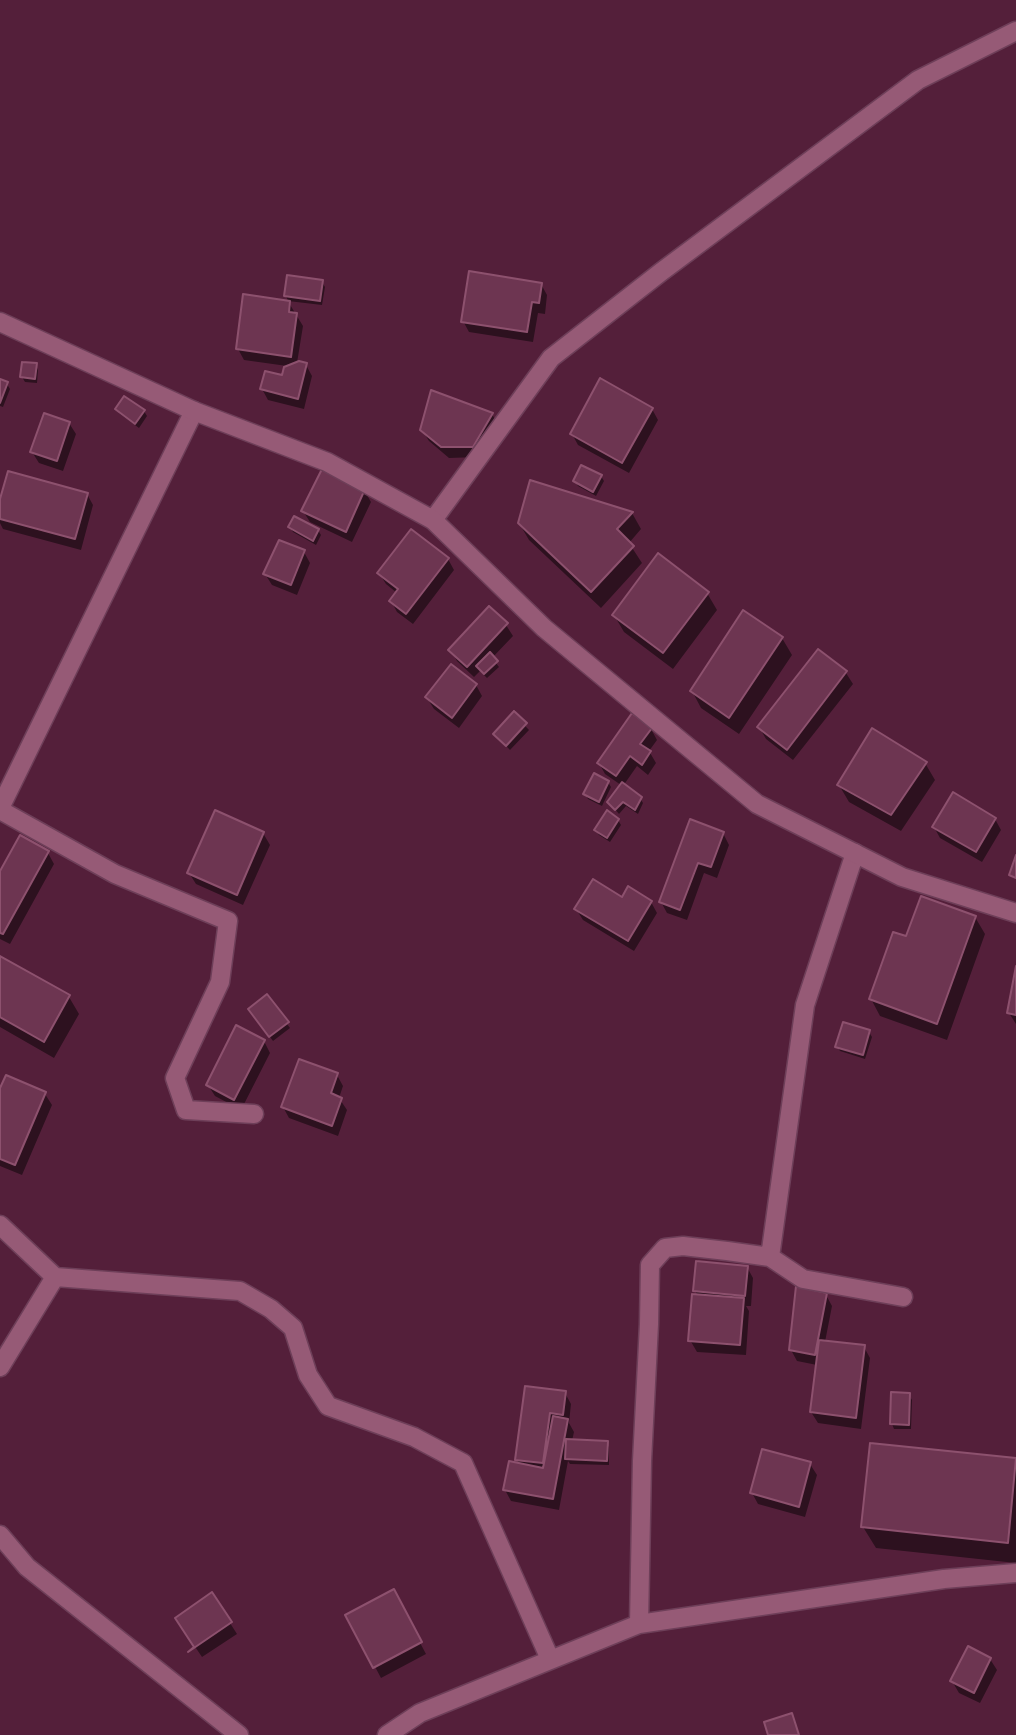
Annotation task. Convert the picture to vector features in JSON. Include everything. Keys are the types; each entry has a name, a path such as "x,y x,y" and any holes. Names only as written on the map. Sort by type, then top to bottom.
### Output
{"street":[{"path":"433,520 551,358 661,272 918,80 1016,31"},
{"path":"0,322 194,411 327,462 433,520 544,628 757,804 902,877 1016,913"},
{"path":"194,411 0,809 114,874 228,921 220,982 175,1078 186,1110 254,1114"},
{"path":"770,1257 805,1005 855,853"},
{"path":"0,1224 55,1277 240,1291 271,1309 293,1328 308,1376 328,1406 414,1437 463,1463 550,1660"},
{"path":"639,1624 650,1265 665,1248 683,1246 770,1257 803,1279 903,1297"},
{"path":"0,1367 55,1277"},
{"path":"0,1535 27,1567 239,1735"},
{"path":"387,1735 419,1713 639,1624 944,1579 1016,1573"}],"building":[{"path":"469,271 542,283 539,303 532,302 527,332 461,322"},
{"path":"287,275 323,280 320,301 284,296"},
{"path":"243,294 290,301 289,312 297,313 291,357 236,349"},
{"path":"299,361 307,363 298,399 260,389 265,371 282,375 284,367"},
{"path":"22,362 37,363 35,379 20,377"},
{"path":"600,378 653,408 622,463 570,434"},
{"path":"0,379 8,382 0,403"},
{"path":"431,390 493,413 473,447 441,447 420,430"},
{"path":"124,396 145,410 135,424 115,409"},
{"path":"44,413 70,422 57,461 30,452"},
{"path":"581,465 602,475 593,492 573,481"},
{"path":"322,469 365,489 346,532 301,511"},
{"path":"8,471 88,493 75,539 0,519 0,499"},
{"path":"530,480 633,512 617,529 634,546 591,592 518,523"},
{"path":"294,516 319,529 313,541 288,527"},
{"path":"411,529 449,558 406,614 389,601 398,589 377,573"},
{"path":"279,540 305,550 291,585 263,574"},
{"path":"658,553 709,592 663,653 612,615"},
{"path":"489,606 508,623 467,667 448,650"},
{"path":"743,610 783,637 729,718 690,691"},
{"path":"818,649 847,671 787,750 757,727"},
{"path":"490,652 498,661 484,674 476,666"},
{"path":"451,664 477,684 452,718 425,697"},
{"path":"514,711 527,723 506,746 493,734"},
{"path":"632,713 652,728 640,744 651,751 642,765 630,756 616,776 597,763"},
{"path":"872,728 927,762 891,815 837,785"},
{"path":"594,773 609,781 599,802 583,794"},
{"path":"622,782 642,797 635,810 623,802 615,810 607,802"},
{"path":"953,792 996,818 976,852 932,827"},
{"path":"215,810 264,832 237,895 187,873"},
{"path":"607,810 619,819 607,838 594,830"},
{"path":"690,819 724,832 711,867 698,863 680,910 659,902"},
{"path":"20,835 49,851 3,934 0,933 0,871"},
{"path":"1016,855 1016,878 1009,875"},
{"path":"593,879 622,897 628,886 652,901 628,941 574,909"},
{"path":"921,896 976,916 937,1024 869,999 893,932 906,936"},
{"path":"0,956 70,995 44,1042 0,1017"},
{"path":"1016,966 1016,1015 1007,1013"},
{"path":"267,994 289,1022 269,1037 248,1009"},
{"path":"843,1022 870,1030 863,1055 835,1047"},
{"path":"236,1025 265,1040 234,1100 206,1085"},
{"path":"299,1059 338,1073 331,1093 342,1098 332,1126 281,1107"},
{"path":"6,1075 46,1092 15,1165 0,1159 0,1088"},
{"path":"696,1261 748,1266 745,1296 693,1291"},
{"path":"796,1286 827,1293 815,1355 789,1350"},
{"path":"692,1294 744,1298 740,1345 688,1341"},
{"path":"819,1340 865,1345 856,1418 810,1412"},
{"path":"525,1386 566,1391 563,1415 550,1413 543,1463 515,1460"},
{"path":"891,1392 910,1393 909,1425 890,1424"},
{"path":"553,1416 568,1419 553,1499 503,1490 509,1461 543,1468"},
{"path":"566,1439 608,1441 607,1461 565,1459"},
{"path":"870,1443 1016,1458 1008,1543 861,1527"},
{"path":"762,1449 811,1462 799,1507 750,1493"},
{"path":"394,1589 422,1642 373,1668 345,1615"},
{"path":"212,1592 232,1622 188,1652 194,1647 175,1618"},
{"path":"968,1646 991,1658 974,1693 950,1681"},
{"path":"792,1713 799,1735 768,1735 764,1722"}]}
